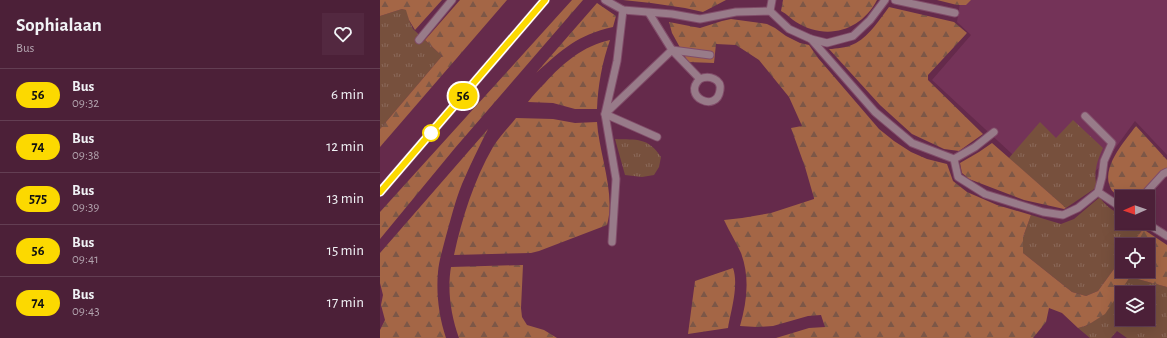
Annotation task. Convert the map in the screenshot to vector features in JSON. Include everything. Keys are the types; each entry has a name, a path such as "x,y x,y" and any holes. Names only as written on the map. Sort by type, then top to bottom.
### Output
{"main road":[{"path":"380,192 545,0"}],"lane":[{"path":"419,40 452,0"},
{"path":"605,0 623,10 672,14 700,19 736,12 770,11 789,28 811,39 827,43 853,36 870,20 885,0"},
{"path":"770,11 772,0"},
{"path":"895,0 955,13"},
{"path":"612,242 616,180 605,114 617,61 623,10"},
{"path":"650,13 672,50 700,79"},
{"path":"811,39 875,112 912,143 954,159"},
{"path":"605,114 672,50"},
{"path":"672,50 710,55"},
{"path":"605,114 657,137"},
{"path":"954,159 958,177 985,194 1043,212 1063,215 1078,208 1098,192 1104,161 1112,143 1085,116"},
{"path":"954,159 975,147 994,132"},
{"path":"1148,190 1163,174 1167,172"},
{"path":"1098,192 1115,203"},
{"path":"1155,229 1167,236"}],"shaded area":[{"path":"958,0 1167,0 1167,155 1135,121 1111,154 1066,204 932,80 971,35 957,22 960,3"}],"green space":[{"path":"380,0 442,0 415,30 409,20 406,10 402,9 380,16"},
{"path":"460,0 507,0 380,147 380,129 442,56 425,40"},
{"path":"572,0 583,0 455,148 380,239 380,212"},
{"path":"623,0 726,0 703,12 685,8"},
{"path":"783,0 877,0 870,11 852,26 831,32 807,28 794,21 781,11"},
{"path":"937,0 971,0 966,5 957,5"},
{"path":"597,3 616,16 613,27 590,34 571,44 536,73"},
{"path":"889,7 954,22 967,33 928,75 928,80 983,134 959,151 944,149 912,134 880,105 829,49 847,46 861,40 866,36"},
{"path":"402,9 407,10 413,29 442,56 380,129 380,16"},
{"path":"731,19 767,24 800,43 809,45 818,58 879,129 894,141 911,152 927,159 947,164 953,181 967,192 997,205 1031,215 1023,237 1023,253 1072,292 1086,296 1098,291 1115,268 1115,278 1129,278 1124,286 1115,286 1115,299 1105,314 1088,325 1078,328 1062,313 1049,308 1046,322 1033,338 776,338 809,328 825,327 821,315 808,316 773,326 740,326 746,299 746,271 741,253 724,220 771,213 814,198 791,128 802,126 789,97 759,60 736,45 716,44 714,63 688,62 672,33 669,22 700,28"},
{"path":"610,40 601,74 597,109 575,109 553,103 528,102 566,62 591,46"},
{"path":"516,118 553,119 575,123 597,122 610,200 607,225 531,253 454,255 474,186 495,143"},
{"path":"1073,120 1103,148 1096,167 1095,177 1097,187 1066,208 1009,158 1040,122 1056,138"},
{"path":"1136,126 1167,160 1167,168 1144,190 1115,190 1115,193 1111,189 1108,181 1111,164 1120,147"},
{"path":"488,129 471,163 460,190 439,263 437,280 438,297 440,314 446,338 380,338 380,330 385,320 381,305 383,295 380,283 380,253"},
{"path":"615,139 636,140 647,143 651,146 661,157 659,167 654,175 642,177 625,175"},
{"path":"992,143 1066,208 1064,209 1024,200 969,179 962,173 960,163"},
{"path":"1100,197 1115,211 1115,230 1142,230 1136,238 1115,238 1115,268 1098,291 1086,296 1072,292 1023,253 1023,237 1031,215 1061,224 1074,219"},
{"path":"1142,230 1167,245 1167,287 1134,278 1155,278 1155,238 1136,238"},
{"path":"523,265 522,317 527,325 544,330 557,338 459,338 450,303 449,285 451,267"},
{"path":"733,268 735,275 735,290 728,328 688,334 695,281"},
{"path":"1129,278 1134,278 1167,287 1167,338 1127,338 1117,331 1111,338 1090,338 1078,328 1088,325 1104,314 1115,298 1115,326 1155,326 1155,286 1124,286"}],"bus line":[{"name":"56","path":"380,192 545,0"}]}
